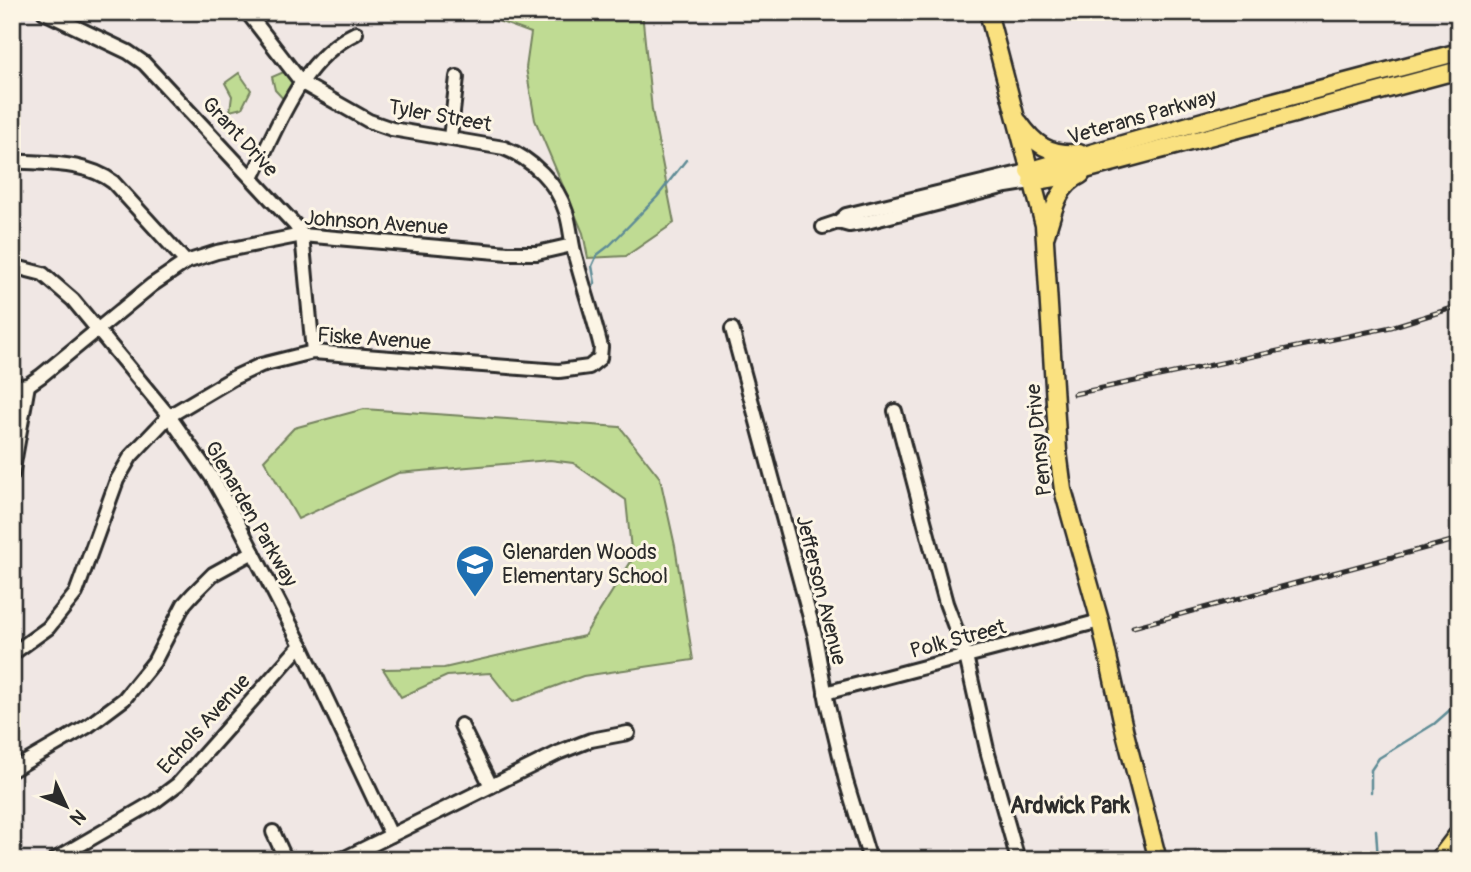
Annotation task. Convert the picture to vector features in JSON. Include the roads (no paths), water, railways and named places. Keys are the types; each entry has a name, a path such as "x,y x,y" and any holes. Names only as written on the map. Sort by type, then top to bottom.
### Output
{"highway":[{"path":"1440,860 1459,835"}],"main road":[{"name":"Pennsy Drive","path":"988,12 1045,237 1060,472 1100,621 1125,733 1158,860"},
{"name":"Veterans Parkway","path":"1030,176 1116,147 1259,105 1459,52"},
{"name":"Veterans Parkway","path":"1030,176 1097,166 1459,70"},
{"path":"1016,117 1035,143 1051,150 1074,154 1116,147"},
{"path":"1045,237 1059,196 1066,186 1074,178 1097,166"}],"street":[{"name":"Grant Drive","path":"44,12 128,52 144,63 252,177 302,235"},
{"path":"247,12 302,83"},
{"path":"252,177 302,83 323,54 356,33"},
{"path":"450,138 457,77"},
{"name":"Tyler Street","path":"302,83 380,126 504,148 533,164 562,201 568,219 572,245 602,351 596,363 589,367"},
{"path":"12,161 76,167 100,173 113,182 186,262"},
{"name":"Veterans Parkway","path":"823,227 838,222 849,225 867,222 1006,186 1030,176"},
{"path":"302,235 313,352"},
{"name":"Johnson Avenue","path":"28,385 152,285 186,262 251,244 302,235 508,253 537,253 572,245"},
{"name":"Glenarden Parkway","path":"12,266 33,270 52,280 73,300 169,416 213,480 300,645 391,835"},
{"name":"Jefferson Avenue","path":"732,329 815,636 825,693 846,780 870,860"},
{"name":"Fiske Avenue","path":"12,654 48,628 73,599 80,587 122,470 137,449 169,416 205,393 248,371 313,352 559,371 589,367"},
{"path":"12,387 28,385 12,475"},
{"path":"895,411 946,603 966,656 988,754 1018,860"},
{"path":"12,770 88,726 124,699 154,662 184,604 213,574 253,552"},
{"name":"Polk Street","path":"825,693 1100,621"},
{"name":"Echols Avenue","path":"54,860 154,802 178,784 300,645"},
{"path":"461,725 491,786"},
{"path":"341,860 574,746 628,733"},
{"path":"273,832 286,860"}],"waterway":[{"path":"591,290 595,283 592,266 597,255 657,197 686,160"},
{"path":"1371,792 1371,770 1379,758 1434,724 1459,702"},
{"path":"1376,830 1378,860"}],"railway":[{"path":"1074,394 1391,327 1459,306"},
{"path":"1133,627 1459,539"}],"place":[{"name":"Glenarden Woods Elementary School","path":"475,598"}],"district":[{"name":"Ardwick Park","path":"1070,805"}]}
